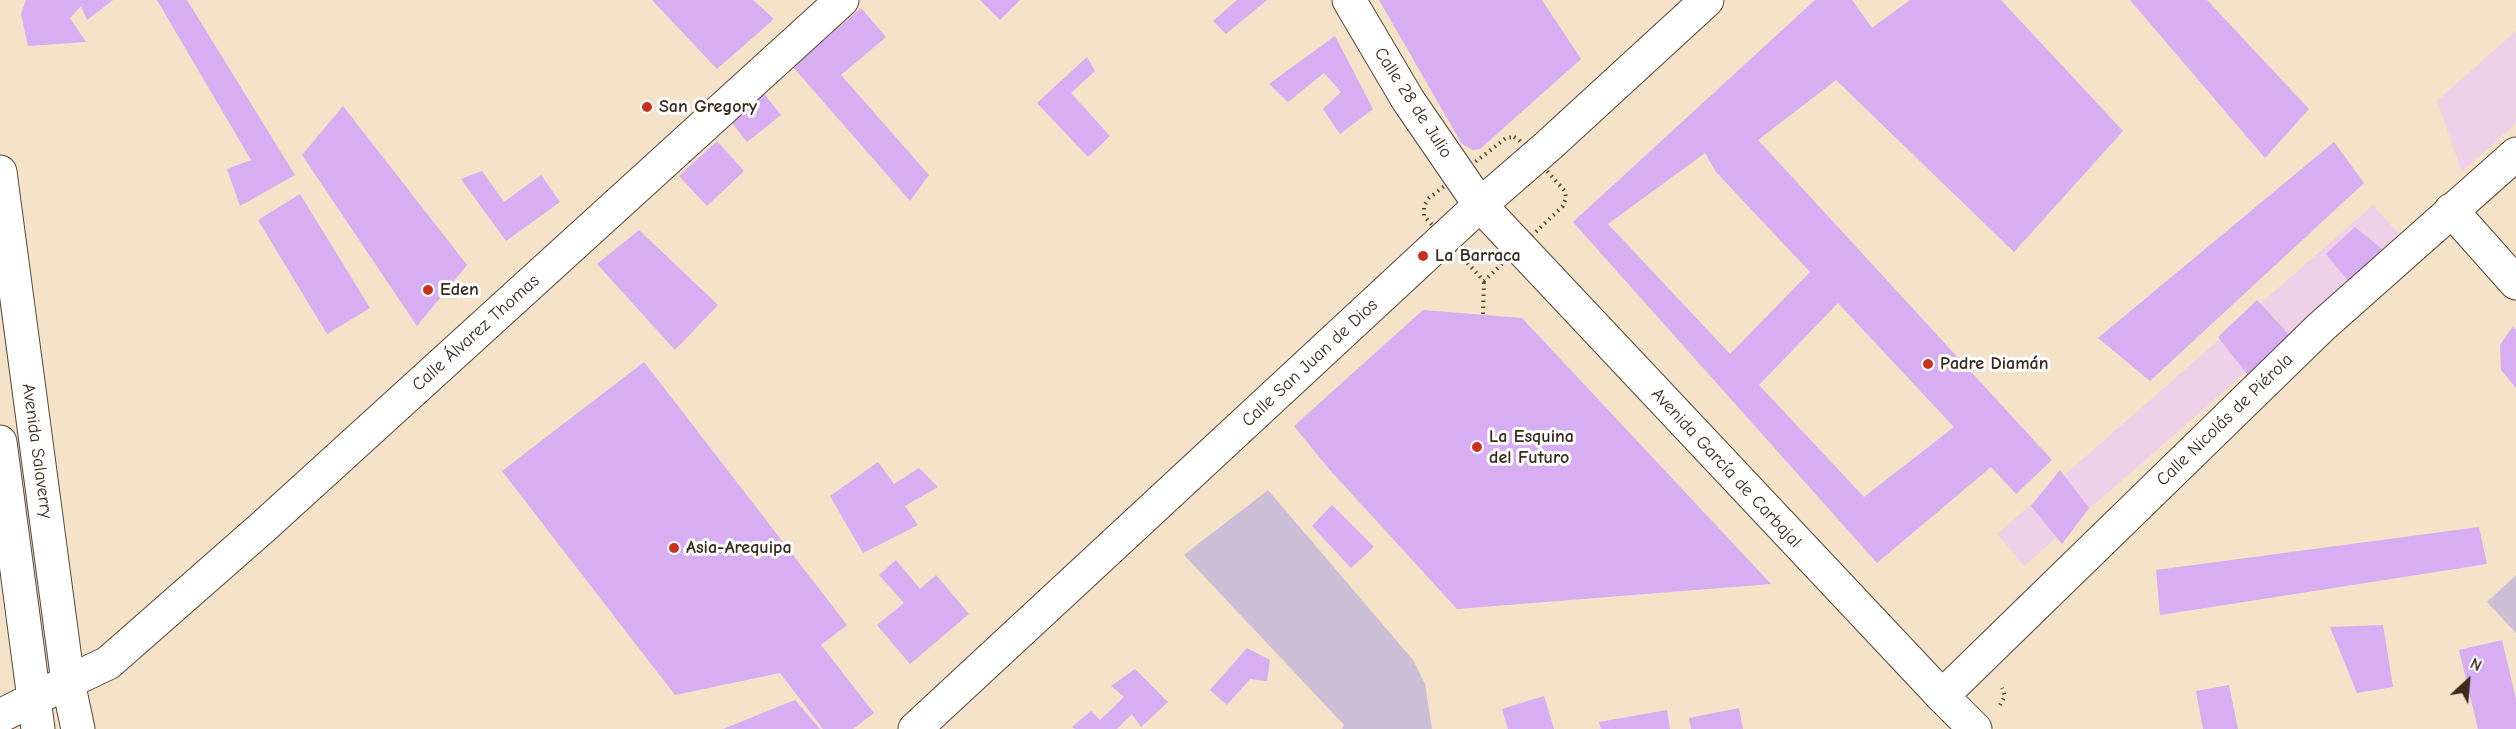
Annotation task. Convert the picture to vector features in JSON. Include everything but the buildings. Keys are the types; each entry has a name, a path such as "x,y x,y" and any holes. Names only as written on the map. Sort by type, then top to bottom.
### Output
{"street":[{"name":"Calle Álvarez Thomas","path":"0,716 37,715 68,682 108,663 272,519 842,0"},
{"name":"Calle 28 de Julio","path":"1349,0 1408,100 1480,205"},
{"name":"Calle San Juan de Dios","path":"915,729 1480,205 1707,0"},
{"name":"Calle Nicolás de Piérola","path":"1942,696 2320,327 2516,154"},
{"name":"Avenida Salaverry","path":"0,172 74,726"},
{"name":"Avenida García de Carbajal","path":"1480,205 1942,696 1976,729"},
{"path":"2451,210 2516,283"},
{"name":"Avenida Salaverry","path":"0,442 37,715"},
{"name":"Calle Álvarez Thomas","path":"74,726 108,663"}],"path":[{"path":"1483,315 1484,281"}],"shaded area":[{"path":"2516,31 2516,123 2462,172 2437,101"},
{"path":"2373,205 2401,236 2024,566 1997,534"},
{"path":"1268,490 1413,660 1425,684 1432,729 1342,729 1344,725 1184,555"},
{"path":"2516,575 2516,633 2487,602"}],"place":[{"name":"San Gregory","path":"647,107"},
{"name":"La Barraca","path":"1423,256"},
{"name":"Eden","path":"428,290"},
{"name":"Padre Diamán","path":"1928,364"},
{"name":"La Esquina del Futuro","path":"1477,447"},
{"name":"Asia-Arequipa","path":"674,548"}]}
